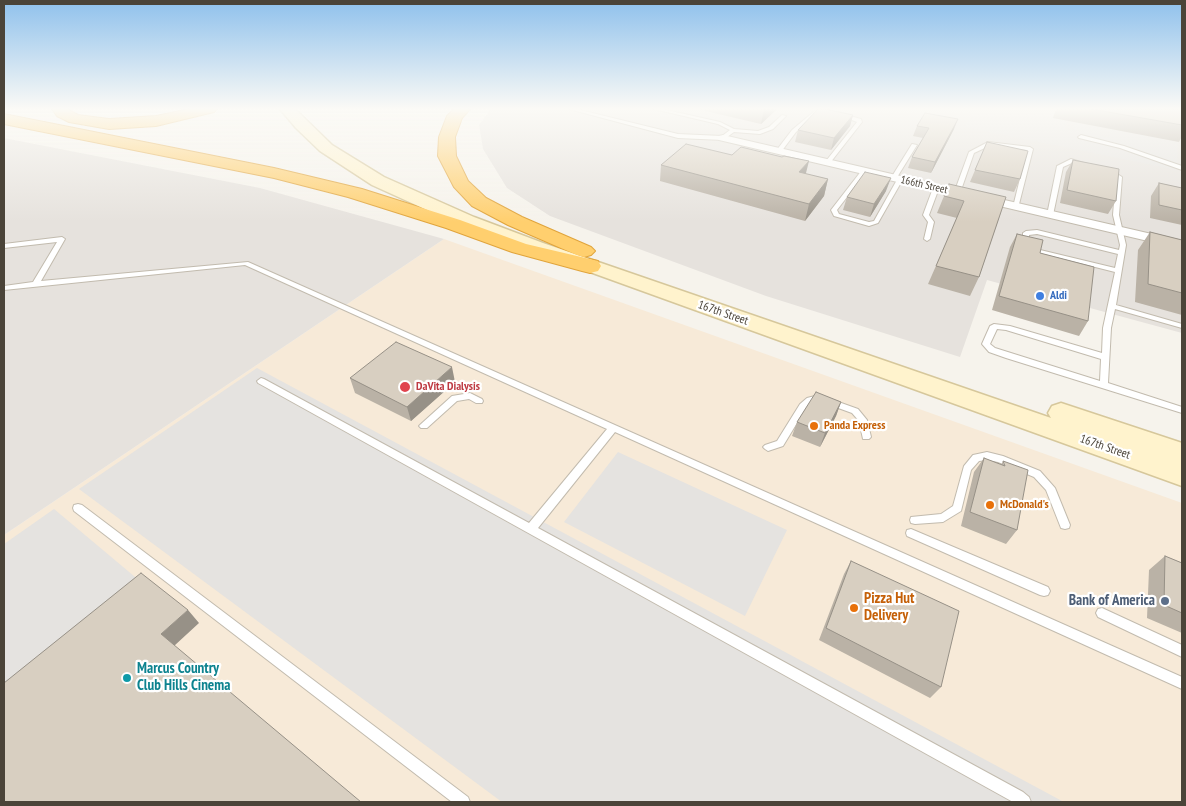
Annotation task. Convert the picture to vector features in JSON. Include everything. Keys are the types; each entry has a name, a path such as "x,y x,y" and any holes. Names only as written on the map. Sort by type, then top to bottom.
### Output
{"highway":[{"path":"138,147 355,193 519,248 595,262"},
{"path":"447,147 447,156 460,183 479,202 595,262"}],"main road":[{"name":"167th Street","path":"325,147 378,181 467,221 1182,454"},
{"name":"167th Street","path":"344,147 389,175 478,215 595,262 1182,474"}],"street":[{"name":"166th Street","path":"766,147 809,161 828,162 1182,246"}],"lane":[{"path":"779,151 782,147"},
{"path":"828,162 840,147"},
{"path":"864,171 834,210 836,214 869,224 876,222 913,147"},
{"path":"957,193 972,152 983,147"},
{"path":"1010,147 1030,149 1016,207"},
{"path":"1120,147 1182,168"},
{"path":"1050,214 1060,166 1071,161 1088,165"},
{"path":"1097,167 1106,168 1119,177 1116,215 1123,245 1107,328 1104,385"},
{"path":"927,240 931,222 926,215 936,188"},
{"path":"1118,271 1034,250 1026,244 1026,233 1037,232 1122,253"},
{"path":"4,246 62,239 36,284"},
{"path":"4,288 246,263 1182,683"},
{"path":"1112,306 1182,326"},
{"path":"1106,357 1008,328 994,326 986,344 992,350 1182,410"},
{"path":"261,381 1024,802"},
{"path":"424,426 454,398 470,396 479,401"},
{"path":"768,447 780,444 803,406 810,400 819,398 855,411 863,420 866,437"},
{"path":"531,529 614,428"},
{"path":"915,520 943,518 958,508 967,469 976,458 987,456 1000,459 1037,474 1050,488 1064,525"},
{"path":"78,508 463,802"},
{"path":"911,533 1044,591"},
{"path":"1102,614 1182,651"}],"shaded area":[{"path":"4,147 48,147 260,188 444,239 4,535"},
{"path":"483,147 1182,147 1182,333 987,280 960,357 766,296 550,216 507,188"},
{"path":"1062,147 1178,147 1177,170"},
{"path":"444,239 1182,503 1182,802 4,802 4,535"},
{"path":"257,368 1064,802 502,802 79,489"},
{"path":"618,452 787,530 745,616 564,522"},
{"path":"54,509 147,587 4,707 4,544"}],"building":[{"path":"683,147 697,147 732,155 741,147 782,157 809,161 799,172 828,179 809,204 661,165"},
{"path":"918,147 943,147 935,162 912,157"},
{"path":"985,147 1008,147 1028,151 1020,179 975,170"},
{"path":"1073,160 1119,169 1116,201 1067,190"},
{"path":"865,172 891,178 874,204 847,197"},
{"path":"1159,183 1182,188 1182,210 1159,205"},
{"path":"949,184 1006,197 979,277 936,266 964,201 944,196"},
{"path":"1150,232 1182,240 1182,293 1148,284"},
{"name":"Aldi","path":"1017,234 1043,240 1040,253 1094,267 1088,321 999,296"},
{"path":"396,342 452,367 407,407 350,378"},
{"path":"816,392 841,402 825,433 797,422"},
{"path":"984,458 1005,466 1003,461 1028,470 1017,530 970,512"},
{"path":"1165,556 1182,563 1182,613 1164,605"},
{"path":"851,561 959,611 941,687 826,628"},
{"name":"Marcus Country Club Hills Cinema","path":"141,573 188,610 161,634 361,802 4,802 4,683"}],"place":[{"name":"Aldi","path":"1040,296"},
{"name":"DaVita Dialysis","path":"405,387"},
{"name":"Panda Express","path":"814,426"},
{"name":"McDonald's","path":"990,505"},
{"name":"Bank of America","path":"1165,601"},
{"name":"Pizza Hut Delivery","path":"854,608"},
{"name":"Marcus Country Club Hills Cinema","path":"127,678"}]}
